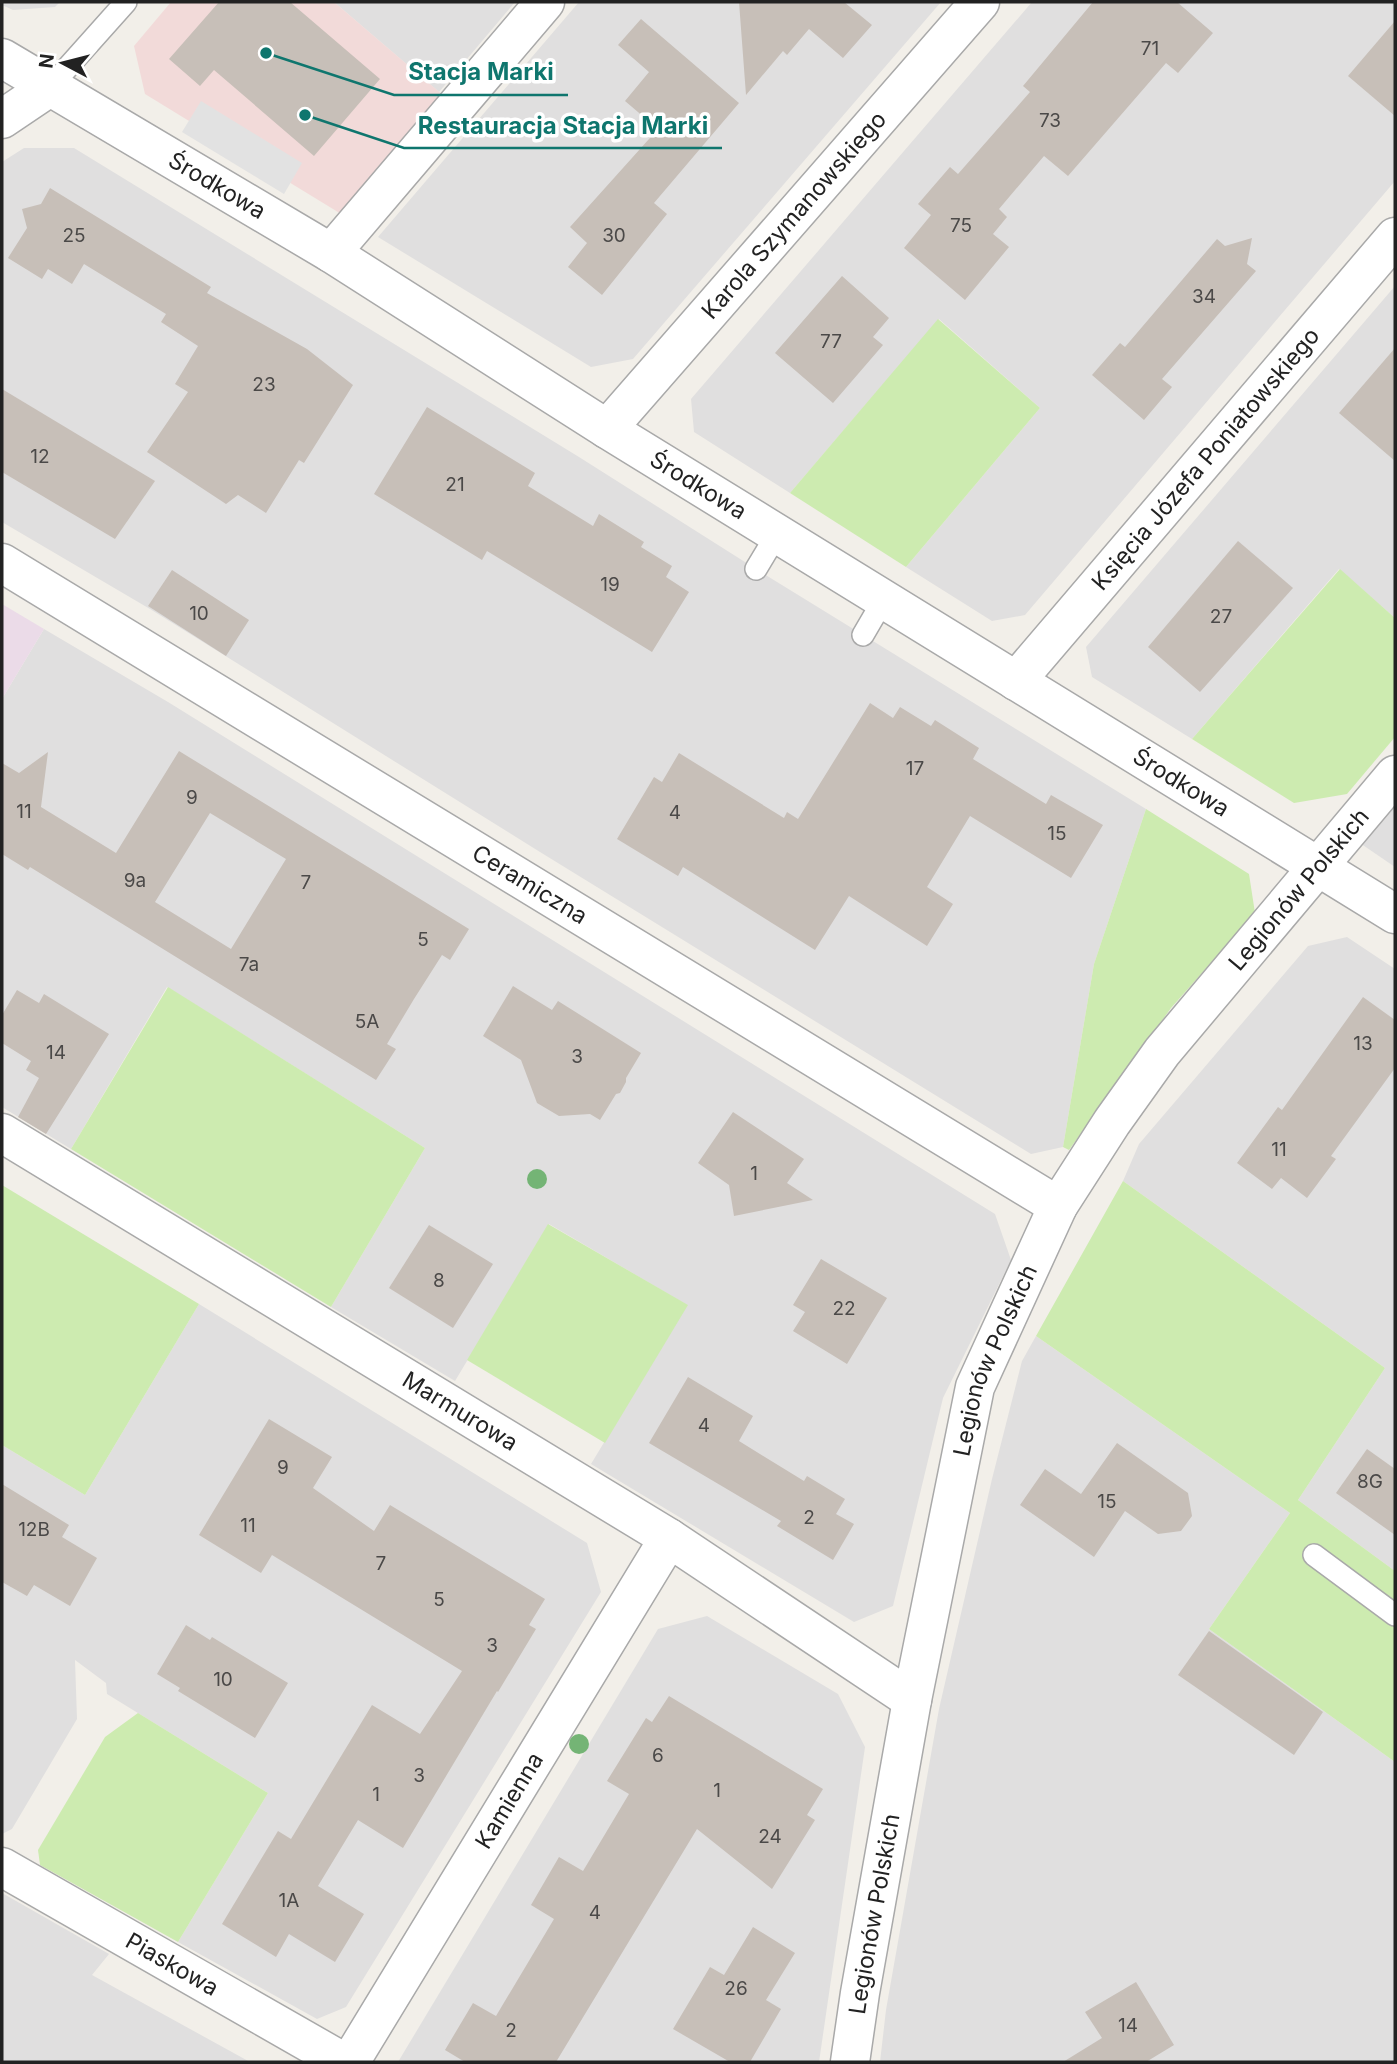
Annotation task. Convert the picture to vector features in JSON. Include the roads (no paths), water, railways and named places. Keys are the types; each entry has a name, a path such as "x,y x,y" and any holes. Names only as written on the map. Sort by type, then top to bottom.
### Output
{"street":[{"path":"331,253 545,2"},
{"name":"Karola Szymanowskiego","path":"607,429 980,2"},
{"name":"Środkowa","path":"2,58 331,253 607,429 1395,914"},
{"path":"2,118 51,86"},
{"name":"Księcia Józefa Poniatowskiego","path":"1016,681 1395,237"},
{"name":"Ceramiczna","path":"2,563 1058,1206"},
{"name":"Legionów Polskich","path":"850,2062 912,1700 975,1387 1058,1206 1112,1122 1162,1052 1395,775"},
{"name":"Marmurowa","path":"2,1133 669,1538 912,1700"},
{"name":"Kamienna","path":"350,2062 669,1538"},
{"name":"Piaskowa","path":"2,1867 343,2062"}],"lane":[{"path":"51,86 126,2"},
{"path":"756,569 777,534"},
{"path":"863,635 884,599"},
{"path":"1314,1555 1395,1615"}],"place":[{"name":"Stacja Marki","path":"266,53"},
{"name":"Restauracja Stacja Marki","path":"305,115"}]}
